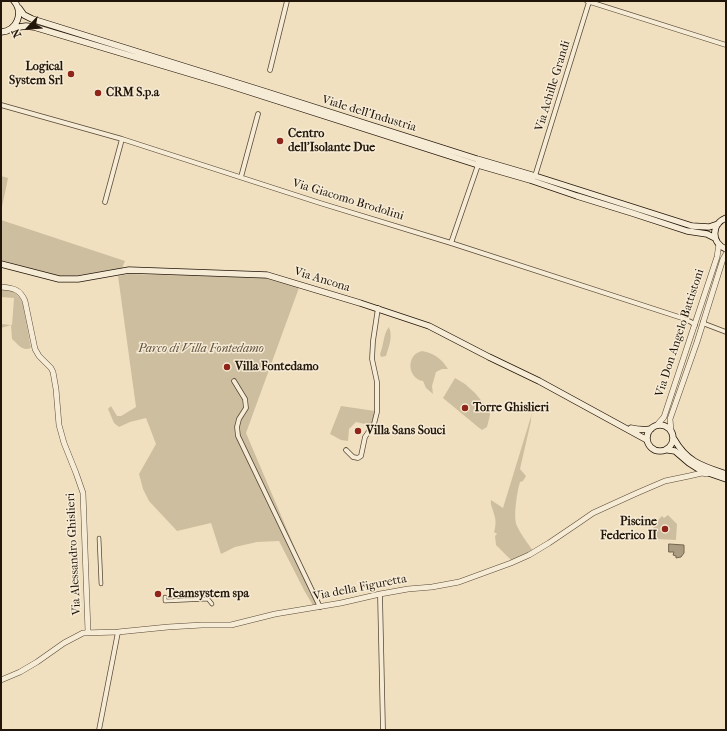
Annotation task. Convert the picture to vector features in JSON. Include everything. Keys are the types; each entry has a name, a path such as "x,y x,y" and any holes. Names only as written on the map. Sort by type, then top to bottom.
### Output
{"main road":[{"name":"Viale dell'Industria","path":"14,1 24,15 32,19 692,226 709,227 718,224"},
{"path":"2,32 12,28 16,24 19,8"},
{"name":"Viale dell'Industria","path":"12,28 26,26 34,27 224,84 687,231 707,234 715,238"},
{"path":"726,218 720,221 714,233 719,244 726,248"},
{"name":"Via Ancona","path":"1,264 59,279 78,279 129,270 267,275 300,284 378,308 429,326 647,440 650,447 656,451 675,451 700,470 726,478"},
{"name":"Via Ancona","path":"612,421 635,430 651,429 657,426"},
{"path":"657,426 665,426 671,431 679,449 691,460 726,474"},
{"path":"647,440 651,429"},
{"path":"668,450 674,439"}],"street":[{"path":"270,70 287,1"},
{"path":"588,1 726,45"},
{"name":"Via Achille Grandi","path":"535,176 588,1"},
{"name":"Via Giacomo Brodolini","path":"3,105 241,177 695,322"},
{"path":"241,177 258,114"},
{"path":"105,202 122,140"},
{"path":"450,243 478,164"},
{"name":"Via Don Angelo Battistoni","path":"657,426 664,417 717,257 719,244"},
{"name":"Via Don Angelo Battistoni","path":"671,431 670,419 723,259 726,254"},
{"name":"Via Alessandro Ghislieri","path":"1,287 13,288 21,293 25,301 34,349 51,368 54,378 59,425 64,443 83,493 88,632"},
{"path":"346,450 353,457 358,458 360,456 364,437 374,424 377,412 377,382 372,353 378,308"},
{"path":"702,325 726,332"},
{"path":"234,381 245,398 246,408 237,427 238,436 320,607"},
{"name":"Via della Figuretta","path":"1,680 38,662 69,640 83,633 118,632 202,625 231,625 275,614 320,607 380,594 459,582 478,576 529,555 562,535 593,512 665,481 702,473 712,474"},
{"path":"99,538 101,584"},
{"path":"380,594 382,730"},
{"path":"165,597 165,601 208,599 212,604"},
{"path":"99,730 118,632"}],"green space":[{"path":"1,176 8,178 1,212"},
{"path":"1,220 125,261 122,268 74,276 59,276 1,260"},
{"name":"Parco di Villa Fontedamo","path":"129,274 267,278 300,285 246,433 320,607 314,607 279,541 257,542 235,547 221,554 211,523 177,531 149,501 143,489 139,474 156,444 146,418 130,422 119,427 114,423 108,409 111,406 117,416 121,416 136,407 118,276"},
{"path":"1,289 12,290 20,298 23,305 31,348 25,349 12,339 11,325 1,328 1,324 12,325 14,298 1,297"},
{"path":"389,327 391,338 386,356 381,357 380,354"},
{"path":"422,351 437,357 448,369 442,369 436,372 432,386 433,394 426,388 423,381 414,376 410,367 413,357"},
{"path":"455,378 475,393 489,410 490,415 487,427 482,430 443,398"},
{"path":"341,406 375,411 374,421 369,428 365,427 365,424 356,422 349,429 348,441 341,440 330,434"},
{"path":"533,410 520,469 526,476 523,481 520,482 515,517 517,526 533,551 512,561 496,545 495,536 497,534 494,532 495,516 491,505 491,500 503,508"},
{"name":"Piscine Federico II","path":"668,515 677,524 676,540 656,539 650,531 655,526 655,523 658,524 656,522 662,516 664,518"}],"shaded area":[{"path":"669,544 684,545 684,553 681,557 676,558 676,556 673,555 674,552 669,552"}],"place":[{"name":"Logical System Srl","path":"71,74"},
{"name":"CRM S.p.a","path":"98,93"},
{"name":"Centro dell'Isolante Due","path":"280,141"},
{"name":"Villa Fontedamo","path":"227,367"},
{"name":"Torre Ghislieri","path":"465,408"},
{"name":"Villa Sans Souci","path":"358,431"},
{"name":"Piscine Federico II","path":"665,529"},
{"name":"Teamsystem spa","path":"158,594"}]}
